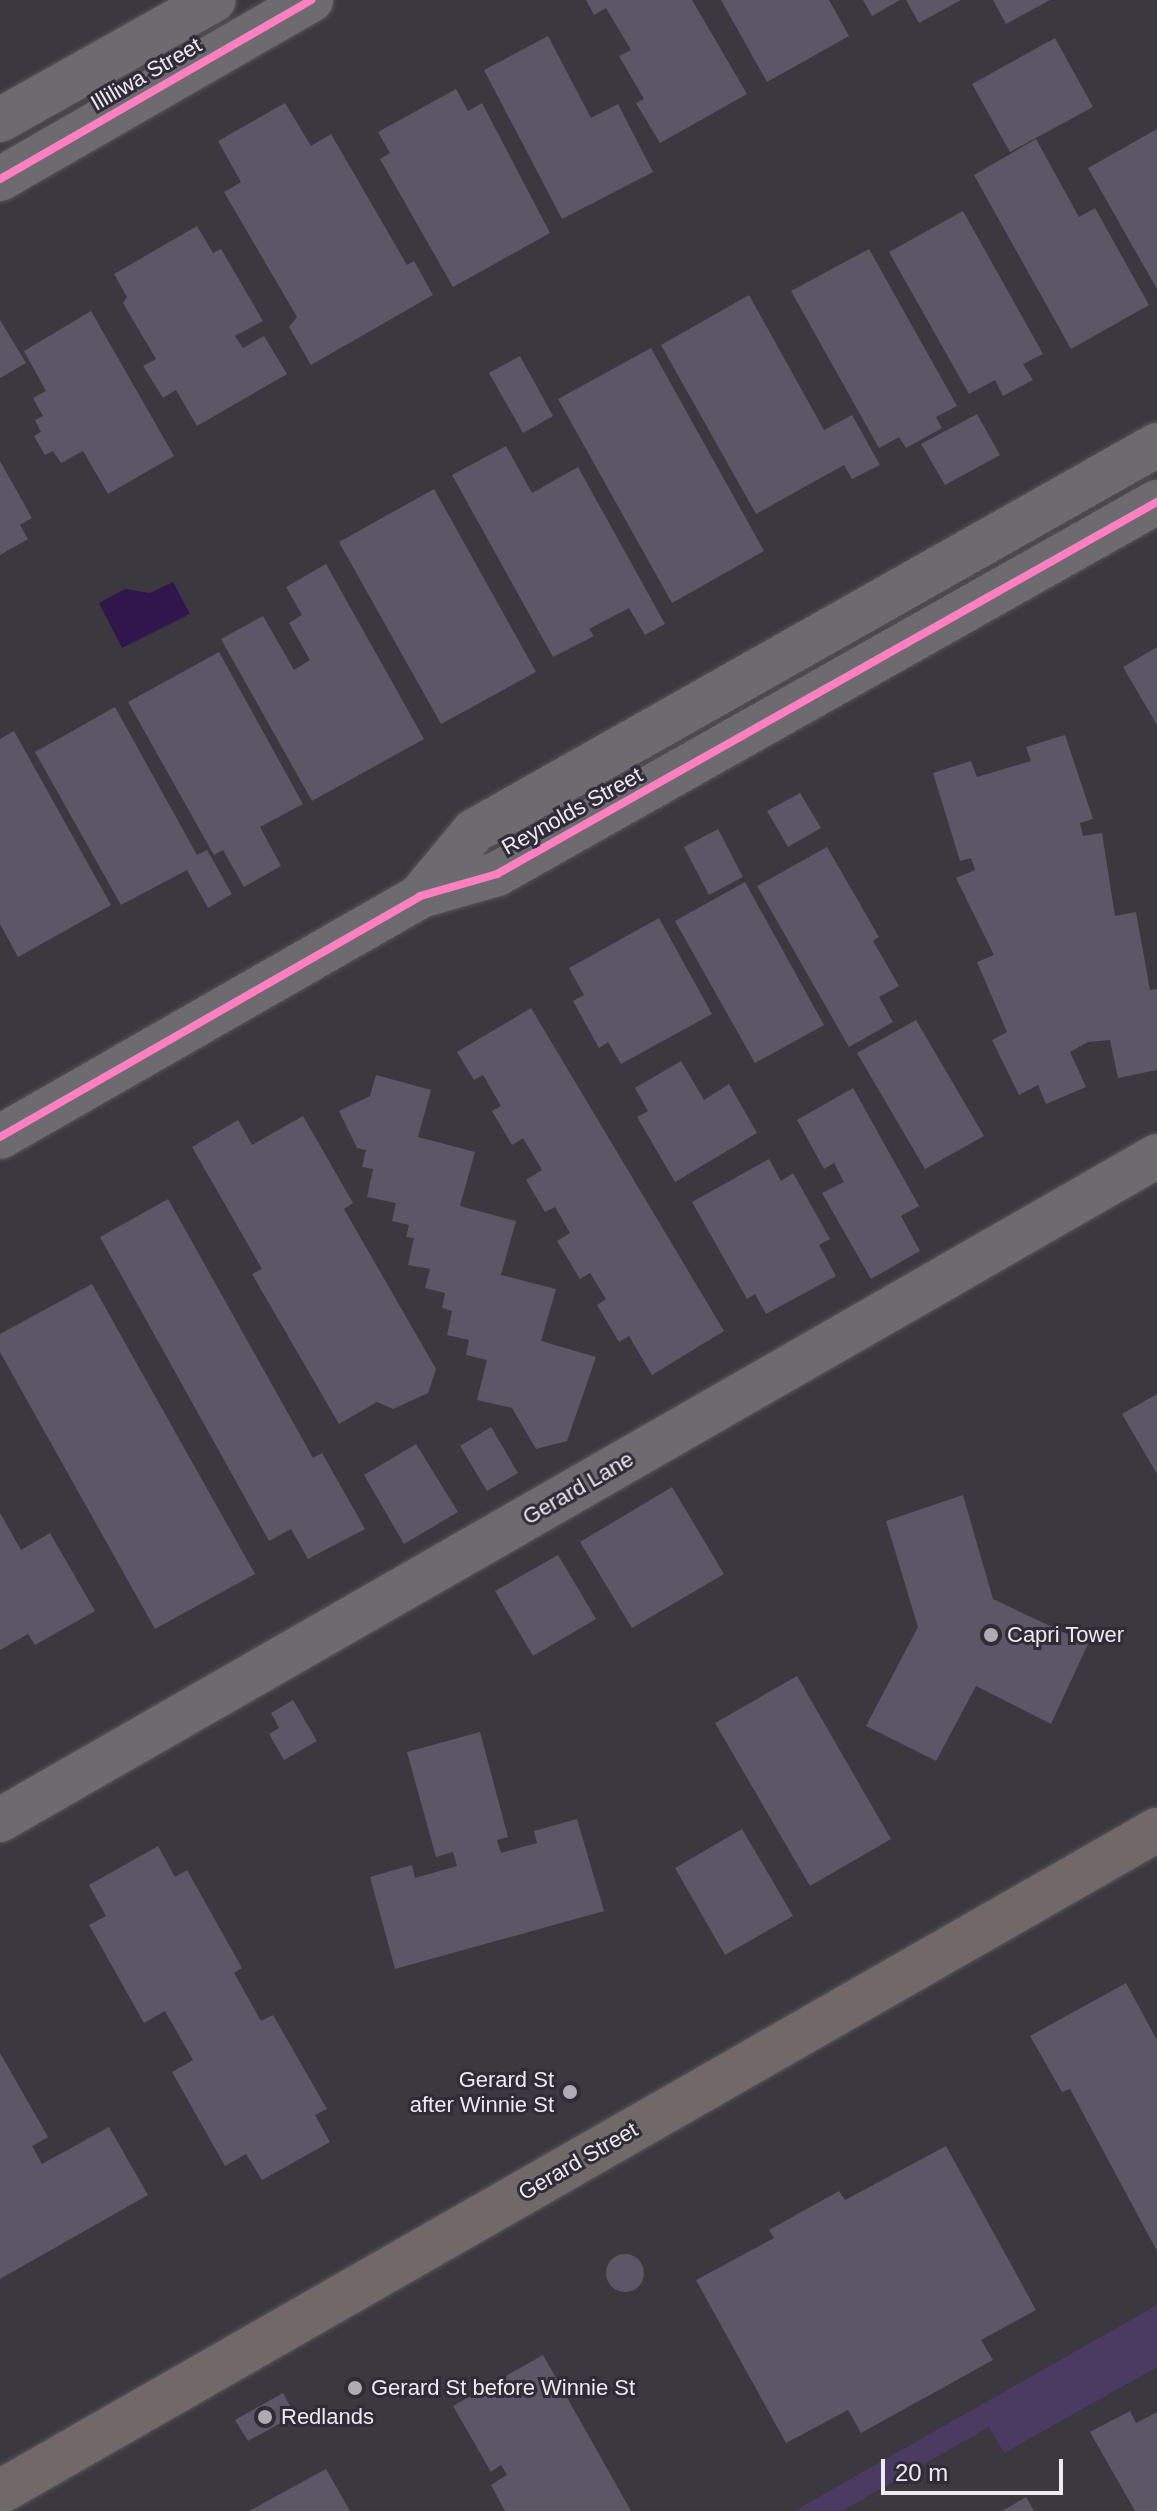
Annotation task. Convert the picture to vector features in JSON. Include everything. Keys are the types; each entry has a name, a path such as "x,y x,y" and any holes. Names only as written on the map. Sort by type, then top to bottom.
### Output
{"main road":[{"name":"Gerard Street","path":"0,2492 1157,1830"}],"street":[{"name":"Illiliwa Street","path":"0,120 214,0"},
{"name":"Illiliwa Street","path":"0,179 311,0"},
{"name":"Reynolds Street","path":"420,896 474,831 1157,445"},
{"name":"Reynolds Street","path":"0,1137 420,896 497,874 1157,502"},
{"name":"Gerard Lane","path":"0,1820 1157,1156"}],"shaded area":[{"path":"173,582 190,614 122,648 99,603 125,589 150,593"},
{"path":"1157,2305 1157,2367 1004,2453 989,2427 842,2511 794,2511"}],"building":[{"path":"586,0 692,0 747,94 660,143 636,103 644,99 619,56 631,50 606,8 594,15"},
{"path":"721,0 829,0 849,36 767,82"},
{"path":"863,0 900,0 872,16"},
{"path":"906,0 961,0 919,23"},
{"path":"993,0 1050,0 1006,24"},
{"path":"548,36 591,118 618,104 653,172 562,219 484,70"},
{"path":"1055,38 1093,107 1010,152 972,84"},
{"path":"456,89 468,111 482,103 550,233 453,287 380,159 390,153 378,132"},
{"path":"285,103 311,146 331,134 407,265 414,261 433,295 311,365 289,327 297,317 224,192 241,182 218,141"},
{"path":"1157,129 1157,289 1088,168"},
{"path":"1036,139 1079,217 1095,208 1149,305 1071,349 974,175"},
{"path":"963,211 1043,354 1023,364 1033,380 1003,396 995,380 969,394 889,252"},
{"path":"197,226 213,253 221,249 263,321 235,336 243,348 264,336 287,374 197,426 176,390 163,398 143,366 156,359 123,303 127,297 114,274"},
{"path":"869,249 957,406 936,417 942,428 906,448 899,437 879,448 791,291"},
{"path":"749,295 824,430 852,415 880,465 852,479 844,465 756,514 661,345"},
{"path":"91,311 174,456 108,494 83,451 61,463 53,451 45,455 34,436 41,432 35,420 43,416 33,398 46,391 24,351"},
{"path":"0,320 26,363 0,378"},
{"path":"651,348 764,551 672,603 558,399"},
{"path":"520,356 553,416 523,433 489,373"},
{"path":"977,414 1000,455 945,485 921,444"},
{"path":"506,446 532,493 578,467 665,624 645,635 629,608 589,629 594,636 553,657 452,475"},
{"path":"0,461 32,518 20,525 28,539 0,555"},
{"path":"434,489 536,672 441,724 339,542"},
{"path":"326,564 424,739 312,801 221,639 263,616 294,670 310,660 289,623 302,615 286,587"},
{"path":"1157,647 1157,725 1123,667"},
{"path":"219,652 303,804 260,827 281,866 244,887 223,850 214,855 128,702"},
{"path":"115,707 197,855 207,850 232,894 208,908 187,870 121,905 35,752"},
{"path":"14,731 111,905 18,957 0,924 0,739"},
{"path":"1065,735 1093,819 1080,823 1083,836 1102,833 1115,916 1136,912 1150,990 1157,989 1157,1070 1118,1078 1110,1040 1088,1042 1070,1052 1086,1087 1046,1104 1038,1085 1019,1095 992,1040 1007,1032 977,962 994,955 956,878 975,870 971,858 960,861 933,773 971,761 977,777 1031,761 1026,747"},
{"path":"800,793 821,828 788,847 767,811"},
{"path":"718,829 743,877 709,895 684,847"},
{"path":"827,847 879,937 873,941 899,986 879,997 893,1022 849,1047 757,886"},
{"path":"745,882 824,1025 755,1063 675,921"},
{"path":"659,918 712,1014 621,1064 608,1042 599,1048 573,1001 584,995 569,968"},
{"path":"531,1008 724,1331 652,1375 629,1336 619,1342 597,1305 606,1299 590,1273 580,1279 557,1241 570,1233 555,1207 545,1212 526,1180 542,1170 523,1138 512,1145 492,1111 501,1106 483,1075 474,1080 457,1052"},
{"path":"916,1020 984,1136 925,1169 857,1053"},
{"path":"681,1061 704,1100 729,1084 757,1133 675,1182 637,1117 648,1111 635,1088"},
{"path":"376,1075 431,1090 418,1137 475,1152 460,1206 516,1221 501,1275 556,1289 541,1341 596,1357 567,1441 536,1449 512,1408 477,1400 487,1360 466,1355 469,1340 447,1335 452,1311 442,1308 445,1293 425,1288 430,1269 408,1265 414,1238 406,1237 409,1225 392,1221 396,1203 367,1197 373,1169 362,1167 366,1150 357,1148 339,1111 370,1096"},
{"path":"853,1088 919,1206 901,1216 920,1251 871,1279 822,1193 844,1182 834,1163 824,1169 797,1120"},
{"path":"303,1116 353,1203 344,1209 436,1369 428,1393 393,1409 377,1402 339,1424 252,1274 262,1269 192,1147 238,1120 252,1145"},
{"path":"769,1159 781,1181 793,1173 830,1239 819,1245 836,1276 766,1314 755,1294 747,1299 692,1202"},
{"path":"168,1199 313,1458 322,1453 365,1529 308,1559 291,1529 269,1541 100,1237"},
{"path":"92,1284 255,1574 155,1629 0,1352 0,1334"},
{"path":"1157,1394 1157,1474 1122,1414"},
{"path":"491,1427 518,1473 487,1491 460,1446"},
{"path":"416,1444 458,1512 404,1544 364,1475"},
{"path":"672,1487 724,1574 632,1628 580,1542"},
{"name":"Capri Tower","path":"963,1495 993,1599 1088,1644 1051,1724 976,1686 936,1761 866,1726 918,1627 886,1521"},
{"path":"0,1513 21,1550 50,1533 95,1611 35,1645 28,1634 0,1650"},
{"path":"558,1555 596,1619 533,1656 495,1591"},
{"path":"797,1676 891,1839 810,1886 715,1723"},
{"path":"293,1700 317,1741 284,1760 269,1734 279,1728 271,1713"},
{"path":"480,1732 508,1837 497,1840 501,1853 537,1843 534,1831 577,1819 604,1911 395,1969 370,1877 412,1865 415,1878 457,1866 453,1852 436,1857 407,1752"},
{"path":"742,1829 793,1916 725,1955 675,1868"},
{"path":"158,1846 175,1877 187,1870 242,1968 234,1973 261,2021 273,2015 327,2109 315,2115 330,2142 262,2180 246,2154 225,2166 172,2072 193,2060 165,2011 144,2023 89,1925 106,1916 89,1885"},
{"path":"1126,1983 1157,2040 1157,2251 1070,2089 1062,2092 1030,2036"},
{"path":"0,2053 48,2137 32,2146 42,2164 109,2127 148,2195 0,2279"},
{"path":"946,2146 1036,2310 981,2340 993,2360 861,2433 848,2410 786,2443 696,2280 774,2238 769,2230 839,2191 845,2200"},
{"path":"625,2254 638,2260 644,2273 638,2286 625,2292 612,2286 606,2273 612,2260"},
{"path":"543,2355 631,2511 505,2511 491,2485 507,2475 501,2465 491,2472 453,2406"},
{"name":"Redlands","path":"283,2393 295,2415 248,2441 235,2420"},
{"path":"1130,2411 1136,2423 1157,2412 1157,2511 1135,2511 1090,2432"},
{"path":"326,2469 350,2511 249,2511"},
{"path":"1026,2497 1034,2511 1002,2511"}],"cycle path":[{"path":"0,179 311,0"},
{"path":"0,1137 420,896 497,874 1157,502"}],"place":[{"name":"Capri Tower","path":"991,1635"},
{"name":"Gerard St after Winnie St","path":"570,2092"},
{"name":"Gerard St before Winnie St","path":"355,2388"},
{"name":"Redlands","path":"265,2417"}]}
